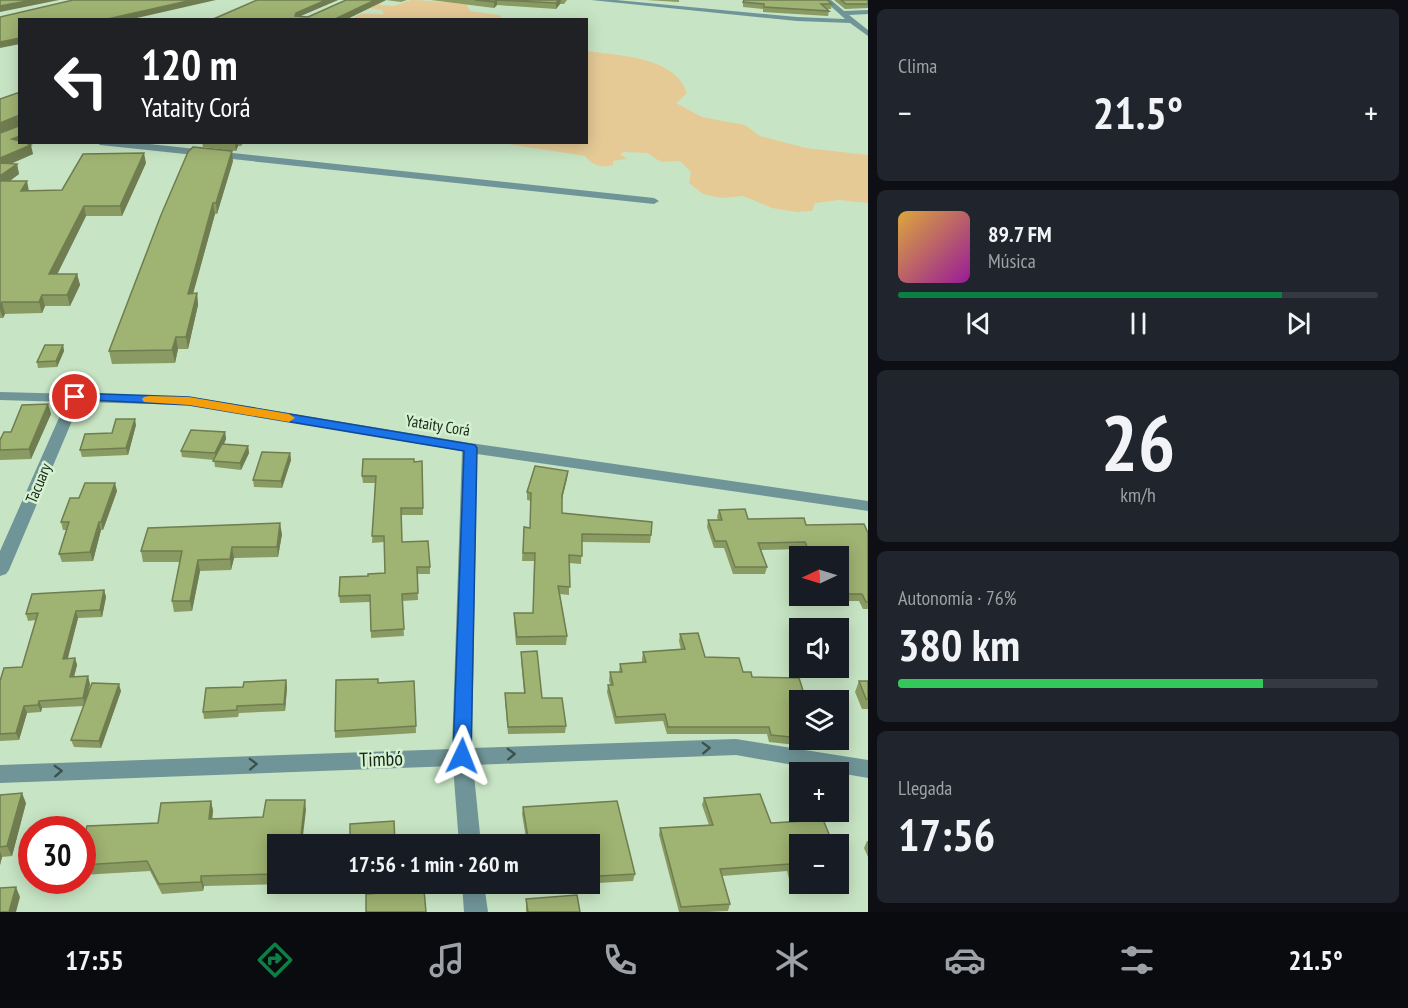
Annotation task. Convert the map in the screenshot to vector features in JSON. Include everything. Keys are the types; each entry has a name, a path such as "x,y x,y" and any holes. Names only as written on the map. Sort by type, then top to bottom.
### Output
{"street":[{"path":"594,0 797,19 852,21"},
{"path":"827,0 868,34"},
{"path":"843,13 868,12"},
{"path":"119,144 654,201"},
{"name":"Yataity Corá","path":"0,396 189,401 470,448 868,506"},
{"name":"Tacuary","path":"0,570 75,397"},
{"path":"469,834 462,756 470,448"},
{"name":"Timbó","path":"0,774 736,747 868,769"},
{"path":"474,894 476,912"}],"shaded area":[{"path":"411,0 444,2 464,0 470,11 499,15 502,18 353,18 364,14 384,14 382,10 369,8 384,1 379,5 394,6"},
{"path":"588,51 630,57 659,65 671,72 681,81 687,93 676,103 702,117 745,125 760,136 806,148 868,155 868,203 839,200 815,203 812,211 797,212 772,208 743,196 722,198 703,194 689,183 691,172 680,161 661,162 647,153 625,152 620,154 627,159 613,161 613,165 601,166 594,164 585,156 508,144 588,144"}],"building":[{"path":"0,0 32,0 0,6"},
{"path":"73,0 192,0 112,18 18,18 18,38 0,42 0,17"},
{"path":"257,0 326,0 296,13 295,16 308,17 346,0 375,0 337,18 216,18"},
{"path":"497,0 559,0 556,3"},
{"path":"744,0 827,0 832,4 821,4 829,11 764,7 764,4 743,2"},
{"path":"841,0 868,0 868,4 846,4"},
{"path":"18,93 18,116 0,123 0,99"},
{"path":"18,126 18,137 12,139 18,140 18,144 31,145 0,158 0,133"},
{"path":"193,147 232,151 216,203 213,203 188,294 197,293 186,337 176,337 172,350 109,351 161,215 188,152"},
{"path":"144,153 120,206 84,206 49,274 77,274 67,295 42,295 39,302 2,302 0,306 0,181 27,181 21,191 62,190 83,154"},
{"path":"0,163 17,164 0,176"},
{"path":"45,345 63,345 56,361 37,362"},
{"path":"48,404 29,449 0,450 0,440 4,432 11,432 22,405"},
{"path":"116,419 135,419 126,448 80,450 85,434 112,433"},
{"path":"191,430 225,432 215,453 181,451"},
{"path":"222,444 248,446 240,463 213,461"},
{"path":"262,452 290,453 281,481 253,480"},
{"path":"363,459 422,461 423,508 401,508 402,542 428,541 430,567 417,567 418,593 402,594 404,629 371,631 370,595 339,596 340,577 385,573 384,536 372,536 376,476 362,476"},
{"path":"535,466 568,471 562,495 562,513 652,522 651,535 582,534 582,556 569,555 570,587 558,586 567,636 517,637 514,613 533,613 535,553 523,553 524,527 530,528 531,493 527,492"},
{"path":"85,483 115,483 90,552 59,554 69,522 61,522 70,498 79,498"},
{"path":"745,509 748,519 804,518 806,525 864,524 868,533 868,602 862,594 849,594 849,546 807,546 805,542 758,543 767,567 735,567 726,541 715,541 708,520 722,520 719,510"},
{"path":"280,523 277,547 232,547 230,559 198,560 190,601 172,601 182,551 141,551 148,528"},
{"path":"104,590 100,610 76,611 63,659 75,658 70,677 88,676 83,698 39,701 38,705 24,706 16,733 0,734 0,681 4,668 22,667 38,613 26,614 32,594"},
{"path":"698,633 705,657 739,658 743,672 751,672 752,677 799,678 803,690 789,690 789,737 771,735 769,727 668,727 665,714 616,717 608,685 613,685 610,672 622,672 620,664 646,662 643,652 685,649 680,634"},
{"path":"537,651 542,698 562,698 566,726 508,727 505,693 525,693 521,652"},
{"path":"378,679 378,683 414,681 416,726 335,731 336,680"},
{"path":"286,680 284,704 237,706 237,710 203,712 206,688 243,687 244,682"},
{"path":"859,681 868,681 868,699 866,699"},
{"path":"92,683 119,684 99,741 71,740"},
{"path":"22,793 7,846 0,847 0,795"},
{"path":"760,794 771,823 824,822 829,834 789,834 789,864 720,869 730,904 681,907 660,828 713,825 704,798"},
{"path":"266,800 305,800 301,834 267,834 267,874 201,876 201,882 159,884 147,861 96,864 96,826 158,823 161,803 211,801 209,819 263,817"},
{"path":"617,801 635,874 600,876 600,834 527,834 523,807"},
{"path":"394,821 395,834 350,834 350,824"},
{"path":"16,887 9,912 0,912 0,888"},
{"path":"366,894 424,894 426,912 366,912"},
{"path":"577,895 580,912 528,912 526,899"}],"slow traffic":[{"path":"149,399 189,401 289,418"}],"route":[{"path":"75,397 189,401 470,448 462,756"}]}
